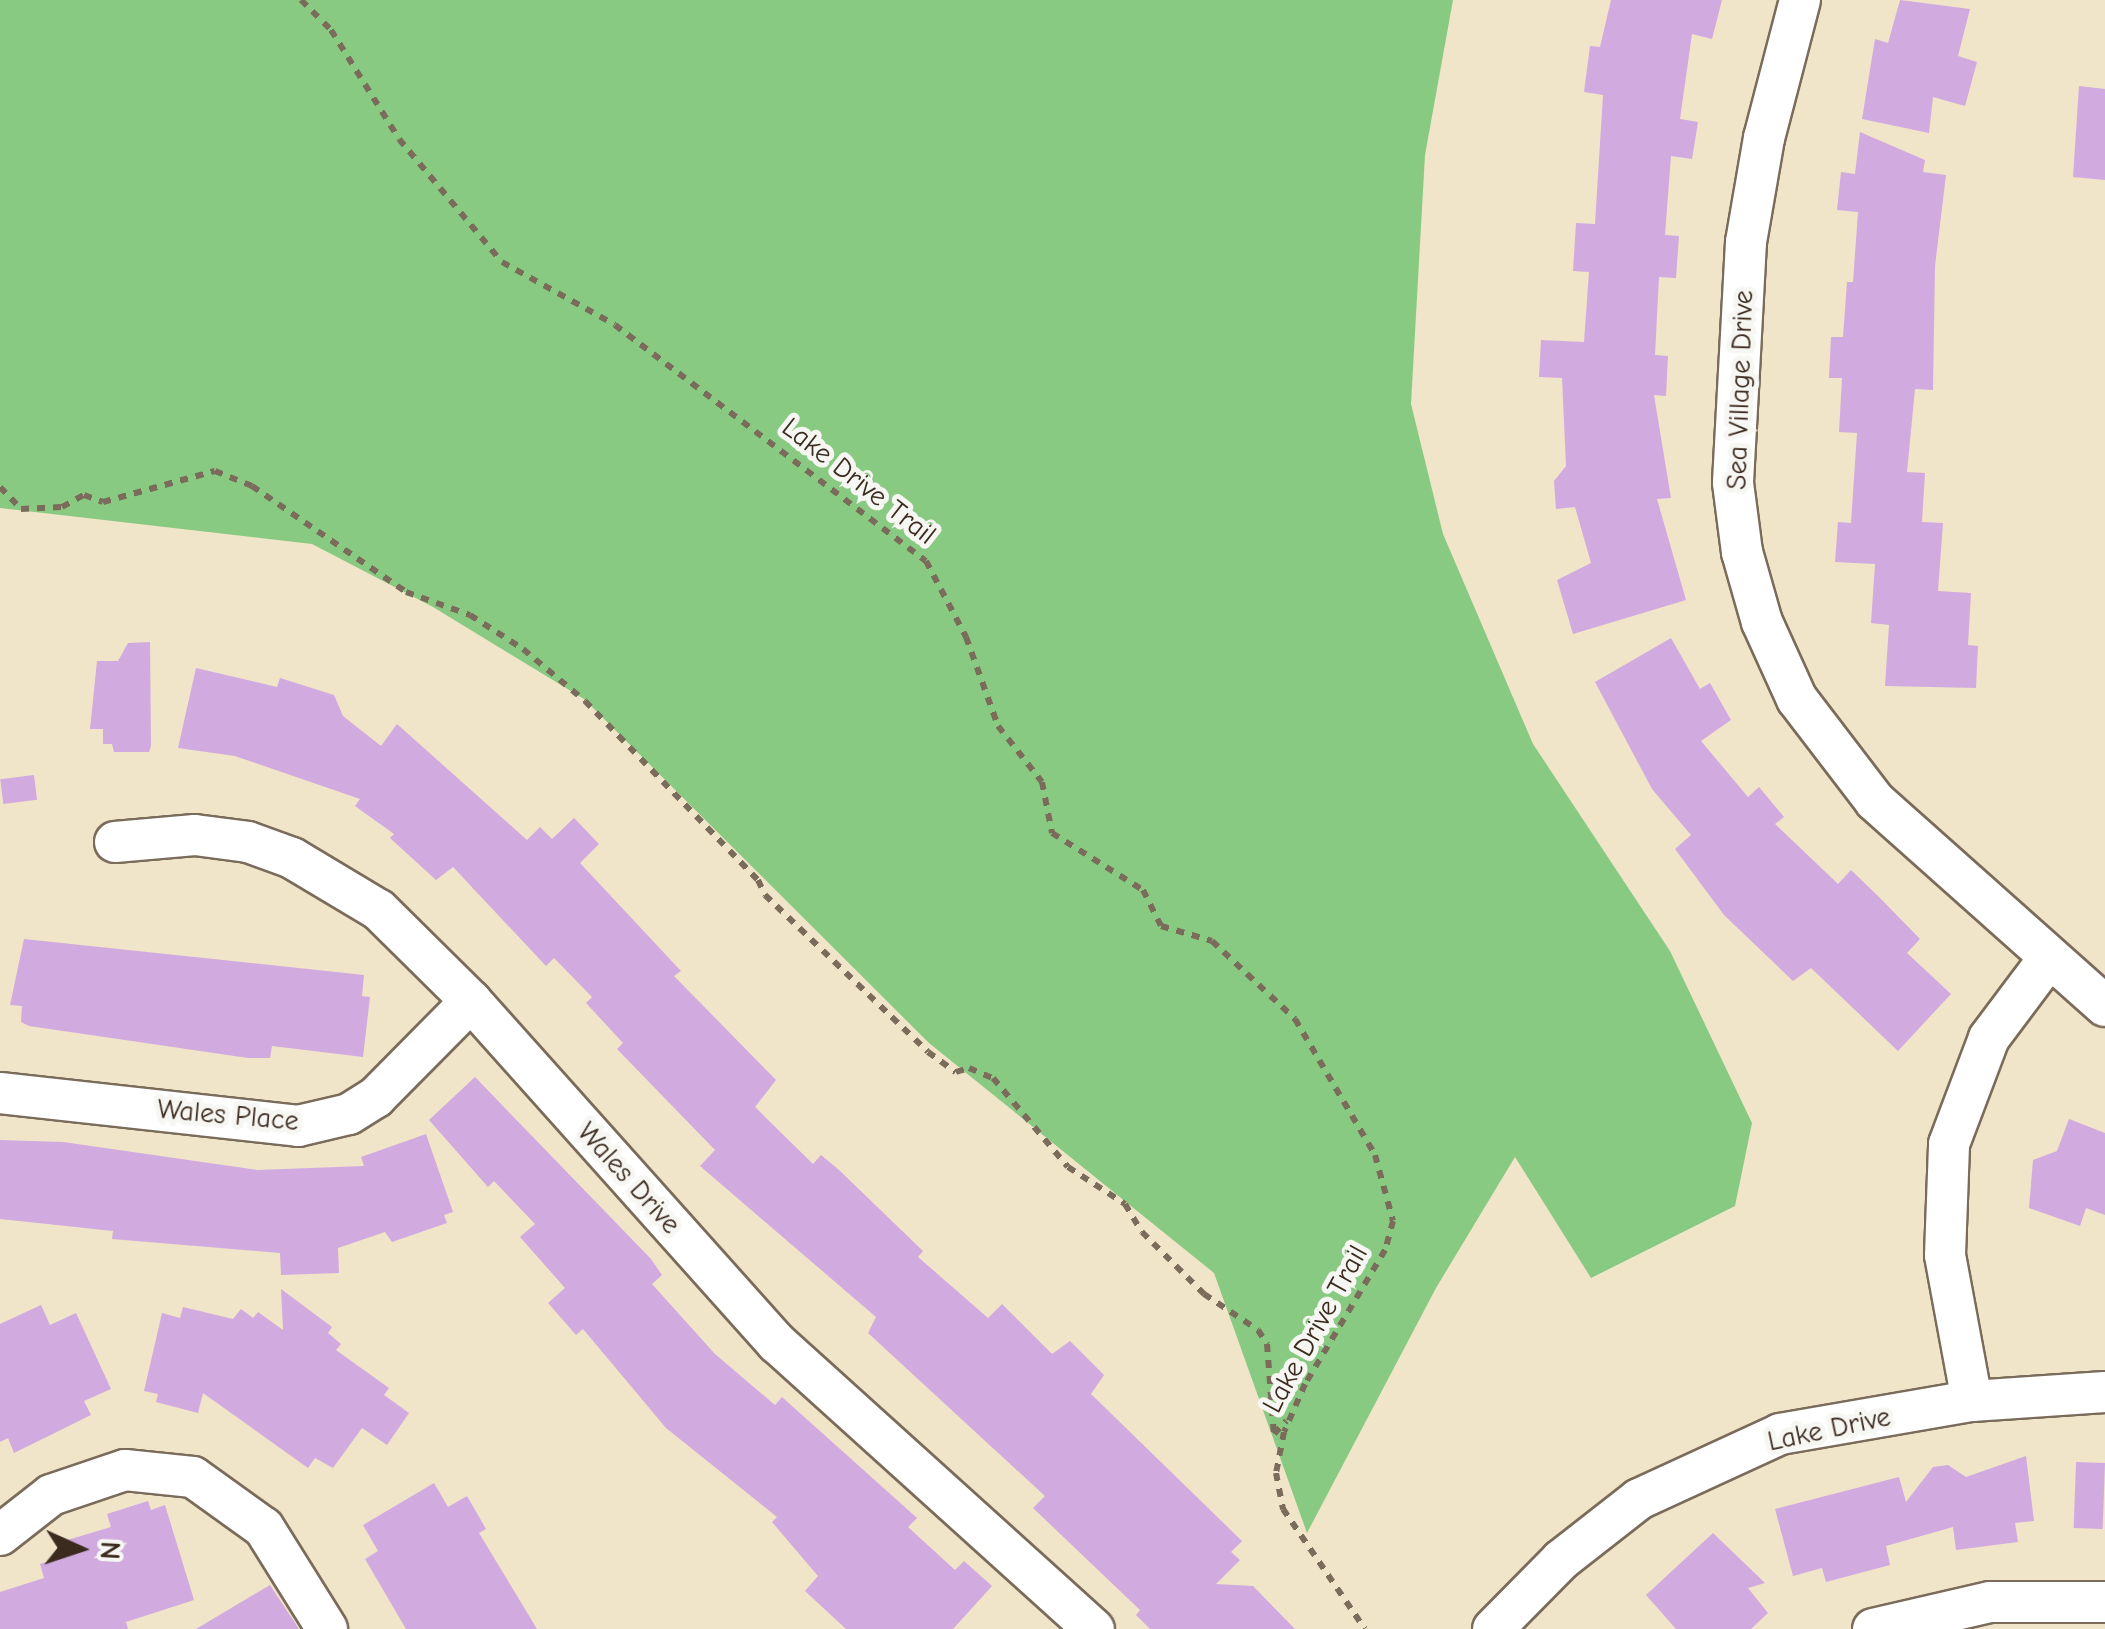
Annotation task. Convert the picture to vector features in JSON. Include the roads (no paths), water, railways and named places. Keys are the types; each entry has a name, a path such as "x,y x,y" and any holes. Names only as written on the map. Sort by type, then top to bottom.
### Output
{"street":[{"name":"Sea Village Drive","path":"1800,0 1764,138 1746,242 1733,483 1742,552 1762,622 1797,699 1875,801 2105,1006"},
{"name":"Wales Drive","path":"116,842 195,835 248,842 292,858 379,910 471,1002 777,1343 1094,1629"},
{"path":"1972,1401 1945,1255 1949,1144 1989,1038 2049,958"},
{"name":"Wales Place","path":"0,1093 298,1126 349,1114 376,1097 471,1002"},
{"name":"Lake Drive","path":"1494,1629 1561,1560 1640,1499 1780,1434 1972,1401 2105,1392"},
{"path":"0,1535 51,1495 125,1470 193,1477 264,1528 327,1629"},
{"path":"1873,1629 1990,1602 2105,1602"}]}
